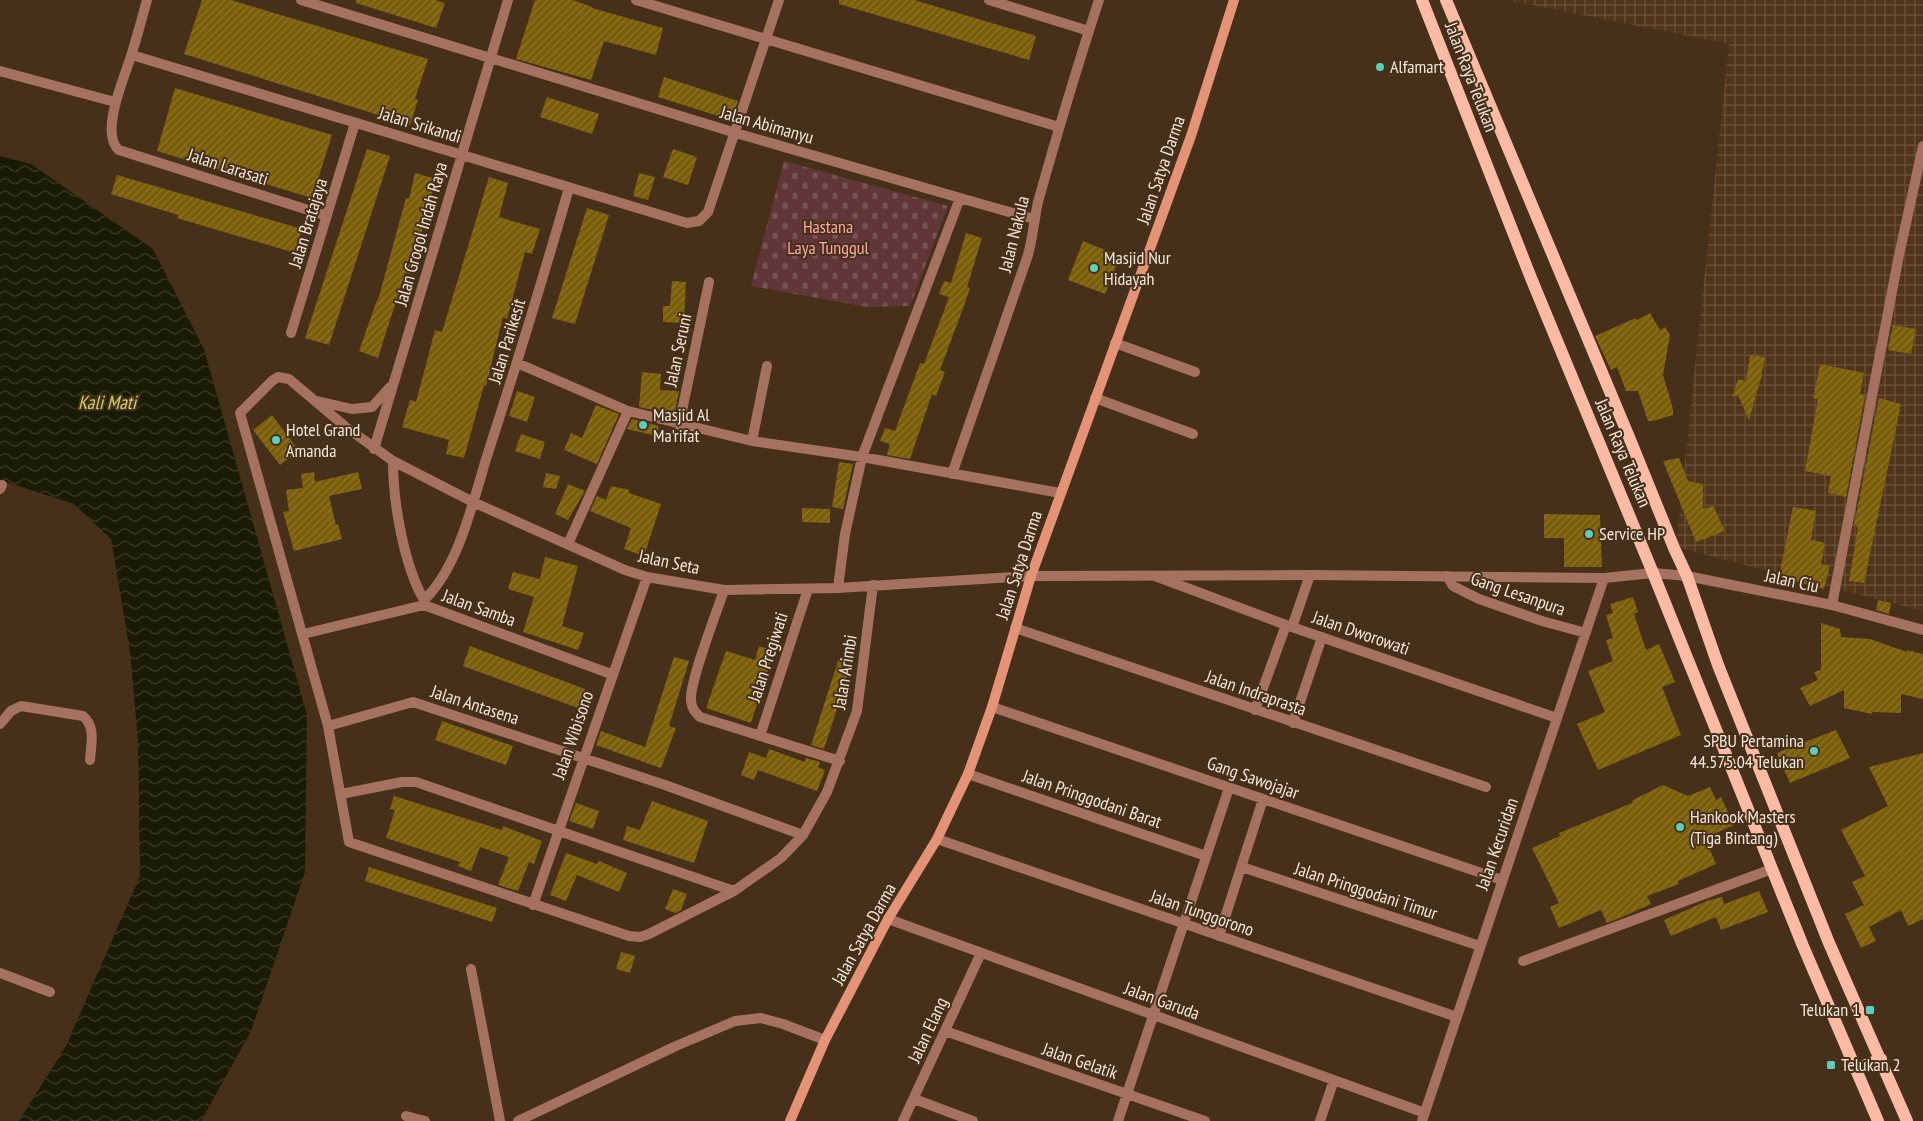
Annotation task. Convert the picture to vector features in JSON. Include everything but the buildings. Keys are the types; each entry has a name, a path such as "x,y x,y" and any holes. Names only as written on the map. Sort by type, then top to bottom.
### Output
{"main road":[{"name":"Jalan Satya Darma","path":"790,1121 825,1040 888,919 937,838 968,774 992,707 1031,576 1191,136 1234,0"},
{"name":"Jalan Raya Telukan","path":"1422,0 1531,278 1654,573 1803,946 1878,1121"},
{"name":"Jalan Raya Telukan","path":"1446,0 1687,576 1718,665 1829,943 1908,1121"},
{"path":"1856,1070 1880,1059"}],"street":[{"path":"0,71 115,102 132,55 147,0"},
{"name":"Jalan Abimanyu","path":"301,0 736,133 1034,219"},
{"name":"Jalan Grogol Indah Raya","path":"374,449 508,0"},
{"path":"636,0 1059,127"},
{"path":"736,133 779,0"},
{"path":"988,0 1089,31"},
{"name":"Jalan Nakula","path":"952,474 1028,255 1034,231 1034,219 1059,127 1099,0"},
{"name":"Jalan Srikandi","path":"132,55 687,223 699,221 708,212 736,133"},
{"name":"Jalan Larasati","path":"115,102 112,138 114,146 119,150 327,216"},
{"name":"Jalan Bratajaya","path":"291,333 356,123"},
{"path":"1832,605 1899,255 1923,146"},
{"name":"Jalan Parikesit","path":"424,603 444,577 472,502 518,363 569,188"},
{"path":"838,588 845,534 862,457 960,198"},
{"name":"Jalan Seruni","path":"679,425 709,282"},
{"path":"1116,343 1195,372"},
{"path":"518,363 628,411 679,425 752,441 862,457 1060,493"},
{"path":"752,441 767,366"},
{"name":"Jalan Seta","path":"304,634 240,413 278,378 289,380 374,449 392,461 472,502 625,570 647,577 724,590 838,588 1031,576 1310,575"},
{"path":"313,400 352,409 372,407 384,396 395,380"},
{"path":"1095,398 1193,434"},
{"path":"568,544 628,411"},
{"path":"392,461 393,491 408,559 416,586 424,603"},
{"name":"Jalan Ciu","path":"1310,575 1604,578 1654,573 1687,576 1832,605 1923,630"},
{"path":"1254,710 1310,575"},
{"name":"Jalan Dworowati","path":"1155,576 1289,626 1557,718"},
{"name":"Gang Lesanpura","path":"1447,576 1453,586 1479,599 1542,621 1586,633"},
{"name":"Jalan Wibisono","path":"533,905 611,674 647,577"},
{"name":"Jalan Kecuridan","path":"1423,1117 1604,578"},
{"name":"Jalan Arimbi","path":"341,794 347,837 351,844 629,936 640,937 734,892 781,858 803,835 817,814 840,761 857,711 873,586"},
{"name":"Jalan Pregiwati","path":"760,736 808,589"},
{"path":"724,590 697,671 690,699 693,710 700,717 840,761"},
{"name":"Jalan Samba","path":"304,634 424,603 611,674"},
{"name":"Jalan Indraprasta","path":"1015,628 1486,788"},
{"path":"304,634 328,726 341,794 408,781 734,892"},
{"path":"1293,724 1322,637"},
{"name":"Jalan Antasena","path":"328,726 414,702 665,785 803,835"},
{"path":"0,724 11,711 21,706 83,716 90,722 92,730 90,760"},
{"name":"Gang Sawojajar","path":"992,707 1502,880"},
{"name":"Jalan Pringgodani Barat","path":"968,774 1206,856"},
{"path":"1118,1121 1229,788"},
{"path":"1219,936 1263,799"},
{"name":"Jalan Tunggorono","path":"937,838 1457,1017"},
{"name":"Jalan Pringgodani Timur","path":"1242,866 1480,946"},
{"path":"1523,962 1772,869"},
{"name":"Jalan Garuda","path":"888,919 1334,1080 1423,1117"},
{"name":"Jalan Elang","path":"903,1121 981,953"},
{"path":"470,969 500,1121"},
{"path":"0,973 50,992"},
{"path":"518,1121 676,1046 735,1021 761,1018 825,1040"},
{"name":"Jalan Gelatik","path":"945,1031 1204,1121"},
{"path":"1320,1121 1334,1080"},
{"path":"914,1099 973,1121"},
{"path":"406,1116 425,1121"}],"shaded area":[{"path":"1507,0 1923,0 1923,611 1676,547 1729,44"}],"green space":[{"name":"Hastana Laya Tunggul","path":"784,161 948,206 910,306 867,307 751,286"}],"water":[{"name":"Kali Mati","path":"0,156 31,164 153,249 204,349 307,715 305,872 251,1031 201,1121 19,1121 66,1046 140,876 138,741 130,651 111,539 74,504 0,480"}],"place":[{"name":"Alfamart","path":"1380,67"},
{"name":"Masjid Nur Hidayah","path":"1094,268"},
{"name":"Masjid Al Ma'rifat","path":"643,425"},
{"name":"Hotel Grand Amanda","path":"276,440"},
{"name":"Service HP","path":"1589,534"},
{"name":"SPBU Pertamina 44.575.04 Telukan","path":"1814,751"},
{"name":"Hankook Masters (Tiga Bintang)","path":"1680,827"},
{"name":"Telukan 1","path":"1870,1010"},
{"name":"Telukan 2","path":"1831,1065"}]}
